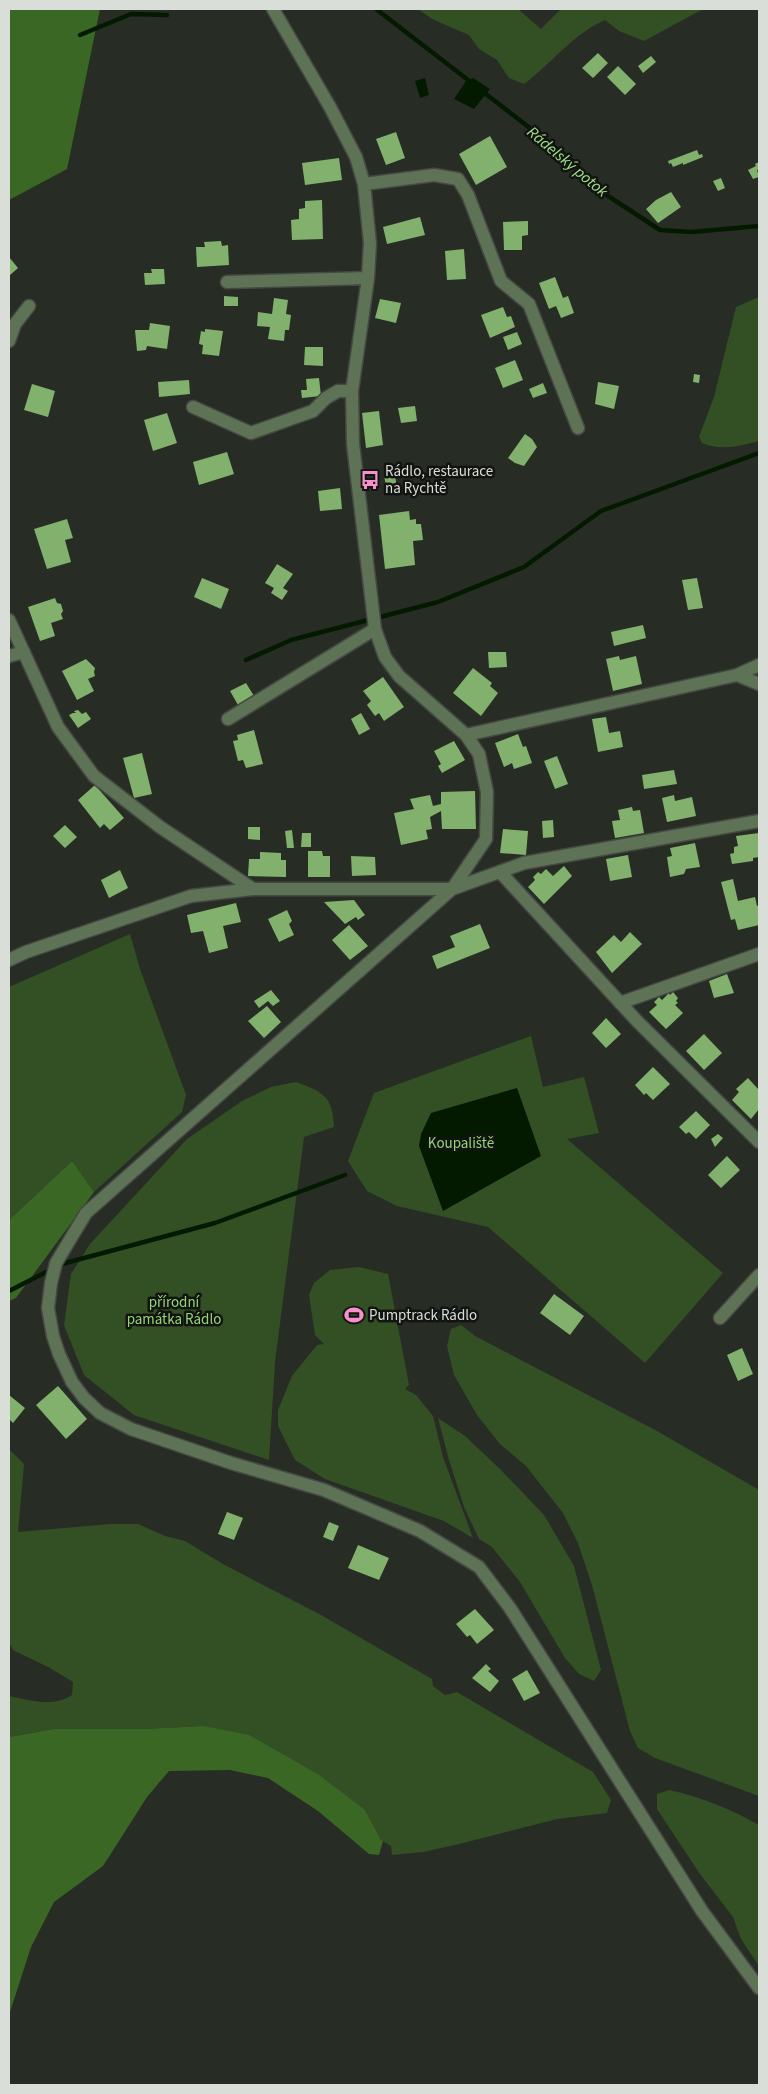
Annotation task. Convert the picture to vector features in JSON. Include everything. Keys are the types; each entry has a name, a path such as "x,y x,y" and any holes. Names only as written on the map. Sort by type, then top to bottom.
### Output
{"street":[{"path":"273,9 356,157 364,184 370,243 368,278 352,391 353,444 375,629 385,657 398,676 466,735 479,754 487,792 486,839 452,889 86,1213 56,1263 48,1308 53,1336 72,1382 84,1398 100,1413 131,1429 231,1463 324,1490 420,1531 478,1568 510,1608 702,1910 759,1988"},
{"path":"364,184 434,175 458,179 468,196 501,281 529,304 578,428"},
{"path":"227,282 368,278"},
{"path":"9,341 15,324 29,306"},
{"path":"193,407 250,433 314,411 326,398 338,391 352,391"},
{"path":"9,620 58,727 94,776 160,827 253,889"},
{"path":"228,719 375,629"},
{"path":"9,656 24,652"},
{"path":"466,735 737,675 759,665"},
{"path":"737,675 759,684"},
{"path":"9,960 26,952 191,896 253,889 452,889 524,863 759,821"},
{"path":"500,872 620,1002 756,1134"},
{"path":"620,1002 759,954"},
{"path":"720,1318 759,1275"}],"green space":[{"path":"9,9 100,9 67,169 9,200"},
{"path":"418,9 518,9 541,29 561,9 703,9 644,41 619,31 605,20 583,33 524,84 509,78 497,60 479,49 469,35 432,19"},
{"path":"759,297 759,441 724,447 702,443 699,437 714,397 736,307"},
{"path":"130,934 140,969 186,1095 182,1112 94,1192 72,1161 9,1220 9,987"},
{"name":"Koupaliště","path":"531,1036 543,1087 584,1077 599,1133 567,1139 723,1273 645,1363 488,1227 397,1206 367,1191 348,1161 374,1093"},
{"name":"přírodní památka Rádlo","path":"296,1082 320,1092 325,1097 331,1108 334,1127 304,1137 275,1362 269,1460 134,1415 84,1375 64,1325 71,1274 90,1244 187,1139 242,1101 271,1087"},
{"path":"72,1161 94,1192 16,1298 9,1301 9,1220"},
{"path":"359,1267 388,1274 409,1385 405,1389 416,1395 433,1416 443,1457 473,1538 444,1521 325,1479 295,1460 278,1426 278,1410 292,1376 317,1345 324,1344 315,1335 309,1295 314,1283 330,1270"},
{"path":"461,1325 475,1336 657,1431 759,1490 759,1796 655,1758 638,1748 630,1731 592,1585 578,1543 563,1513 526,1466 500,1444 477,1415 454,1375 447,1346 451,1329"},
{"path":"438,1418 465,1436 544,1515 574,1566 601,1670 594,1681 579,1674 565,1658 520,1582 492,1547 479,1539 464,1507"},
{"path":"9,1449 24,1464 18,1532 111,1524 138,1524 165,1536 185,1541 223,1564 321,1615 432,1679 433,1686 445,1695 457,1692 593,1772 611,1800 607,1813 557,1819 423,1852 392,1855 391,1846 381,1840 365,1810 203,1726 143,1729 54,1729 9,1737 9,1696 41,1702 57,1701 72,1695 73,1682 50,1668 13,1650 9,1642"},
{"path":"203,1726 249,1735 319,1775 365,1810 383,1841 379,1855 369,1854 318,1811 268,1778 230,1770 169,1771 147,1797 103,1866 54,1902 31,1947 9,2015 9,1737 54,1729 143,1729"},
{"path":"669,1790 716,1804 759,1825 759,1966 741,1939 733,1917 700,1874 657,1809 657,1794"}],"shaded area":[{"path":"425,78 429,95 420,98 415,81"},
{"path":"473,78 490,89 474,109 454,99 466,81"},
{"path":"517,1088 541,1156 443,1211 419,1146 421,1134 431,1113"}],"building":[{"path":"598,53 608,63 593,78 582,68"},
{"path":"651,56 656,62 643,73 638,66"},
{"path":"618,66 636,84 625,95 607,77"},
{"path":"396,132 405,158 386,165 376,139"},
{"path":"490,136 507,167 476,185 459,154"},
{"path":"697,150 699,155 702,154 703,157 683,165 683,163 673,167 671,163 669,164 668,161"},
{"path":"339,158 342,180 305,185 302,163"},
{"path":"759,162 759,169 757,170 759,177 753,179 748,170"},
{"path":"721,178 725,188 718,191 713,181"},
{"path":"671,192 681,207 658,223 646,209 656,200"},
{"path":"322,200 323,239 292,240 291,220 299,219 299,209 305,208 305,201"},
{"path":"420,217 425,235 387,244 383,227"},
{"path":"528,221 528,235 522,236 522,250 504,250 503,222"},
{"path":"221,241 222,246 228,245 229,265 197,267 196,247 205,247 204,242"},
{"path":"464,249 466,279 447,280 445,251"},
{"path":"9,257 18,268 9,276"},
{"path":"151,269 164,269 165,284 145,285 144,273 152,273"},
{"path":"555,277 563,298 568,296 574,313 561,318 556,306 549,309 539,283"},
{"path":"224,296 238,297 238,306 224,306"},
{"path":"274,298 288,300 286,314 291,315 289,330 285,330 284,341 268,339 270,327 257,326 258,312 272,314"},
{"path":"380,299 401,303 396,323 375,318"},
{"path":"503,307 507,317 511,316 515,327 490,338 481,315"},
{"path":"150,323 170,326 167,349 147,346 146,350 137,351 135,330 149,330"},
{"path":"205,329 223,331 219,356 202,354 203,345 199,344 201,331 205,332"},
{"path":"517,332 522,344 508,350 503,337"},
{"path":"305,347 323,347 323,366 304,365"},
{"path":"515,360 523,380 503,388 495,368"},
{"path":"694,374 700,375 699,383 693,382"},
{"path":"319,378 321,396 302,398 301,390 307,390 306,379"},
{"path":"189,380 190,394 159,397 158,382"},
{"path":"598,382 619,386 614,409 595,404"},
{"path":"543,383 547,393 533,398 529,389"},
{"path":"32,384 55,391 48,417 24,410"},
{"path":"415,406 417,421 401,423 398,408"},
{"path":"379,411 383,445 366,448 362,413"},
{"path":"167,413 177,443 153,451 144,420"},
{"path":"525,434 532,439 537,447 524,466 508,458"},
{"path":"227,452 234,474 199,485 193,462"},
{"path":"395,474 397,490 387,492 384,475"},
{"path":"340,488 342,509 320,511 318,491"},
{"path":"409,511 410,520 416,519 416,524 421,524 423,540 413,541 415,565 385,569 379,515"},
{"path":"67,519 73,538 65,540 71,562 47,569 34,529"},
{"path":"277,564 293,574 283,588 288,591 282,600 271,593 274,588 265,583"},
{"path":"202,578 229,589 221,609 194,597"},
{"path":"697,578 703,608 688,610 682,580"},
{"path":"55,598 57,603 61,604 63,619 51,623 55,636 40,641 28,607"},
{"path":"643,625 646,638 614,646 611,632"},
{"path":"488,652 506,652 507,667 489,668"},
{"path":"619,656 620,660 636,656 642,684 613,691 606,659"},
{"path":"86,659 95,668 95,676 88,679 94,691 77,700 62,671"},
{"path":"473,668 492,683 490,686 498,693 481,716 453,693"},
{"path":"383,677 404,707 384,721 379,713 375,716 367,705 371,701 363,691"},
{"path":"246,683 254,696 238,705 230,691"},
{"path":"78,710 82,714 86,712 91,719 78,728 69,715 76,713 74,711"},
{"path":"361,713 370,729 359,735 351,719"},
{"path":"606,717 609,733 620,731 623,747 598,752 592,719"},
{"path":"254,730 263,764 246,768 243,760 238,761 233,741 238,740 237,735"},
{"path":"518,734 523,747 526,746 532,763 514,769 512,763 504,767 495,743"},
{"path":"454,741 465,760 442,773 438,766 441,764 434,751"},
{"path":"142,753 152,794 134,798 123,758"},
{"path":"557,756 568,784 555,789 544,761"},
{"path":"674,770 677,784 644,789 642,775"},
{"path":"95,785 124,818 110,830 104,824 100,828 78,800"},
{"path":"475,791 476,829 442,829 441,811 430,817 432,829 426,830 428,839 401,845 394,813 414,809 410,799 430,795 433,806 441,804 441,792"},
{"path":"674,795 675,801 692,797 696,816 667,822 662,798"},
{"path":"632,807 633,811 640,810 644,833 615,838 612,821 620,820 618,810"},
{"path":"553,820 554,837 543,838 542,821"},
{"path":"65,825 77,837 65,848 53,836"},
{"path":"248,827 260,827 260,840 248,839"},
{"path":"503,829 528,831 526,855 500,853"},
{"path":"292,830 294,848 287,848 285,831"},
{"path":"302,833 311,833 311,847 301,847"},
{"path":"759,833 759,857 753,858 753,861 732,864 730,854 734,853 734,847 738,846 736,836"},
{"path":"695,843 700,867 686,869 684,874 670,877 667,857 672,856 670,848"},
{"path":"308,851 322,851 323,856 330,856 330,877 308,877"},
{"path":"260,852 281,853 281,860 286,860 286,877 248,876 249,859 260,859"},
{"path":"628,855 632,877 610,881 606,859"},
{"path":"351,856 375,857 376,875 352,876"},
{"path":"564,866 572,876 544,904 528,887 535,880 533,877 538,872 541,874 546,869 553,876"},
{"path":"120,870 128,888 109,898 101,880"},
{"path":"733,879 738,901 755,897 757,906 759,905 759,925 738,930 735,919 731,920 721,882"},
{"path":"354,900 365,915 358,920 356,917 345,924 324,902"},
{"path":"236,903 241,922 223,926 228,948 209,953 203,931 191,933 187,915"},
{"path":"287,910 292,921 289,924 294,935 279,942 268,919"},
{"path":"480,924 490,948 437,969 432,956 455,947 450,936"},
{"path":"349,925 368,946 350,960 332,940"},
{"path":"630,932 642,944 612,973 596,952 614,935 621,942"},
{"path":"727,974 734,993 714,998 709,981"},
{"path":"271,990 280,1001 273,1006 268,1001 259,1008 254,1001"},
{"path":"673,992 678,998 676,1001 678,1003 675,1005 683,1013 666,1029 649,1012 657,1005 654,1002 659,997 662,1000 669,993 670,995"},
{"path":"267,1006 281,1022 264,1038 248,1021"},
{"path":"606,1018 621,1034 606,1048 592,1033"},
{"path":"704,1034 722,1053 704,1070 686,1051"},
{"path":"653,1067 670,1084 653,1100 646,1093 644,1095 635,1085"},
{"path":"748,1078 759,1090 759,1109 751,1119 732,1100 739,1092 736,1089"},
{"path":"696,1111 710,1125 696,1139 689,1132 686,1134 679,1127"},
{"path":"718,1134 723,1138 715,1147 711,1139"},
{"path":"727,1156 740,1170 721,1188 708,1175"},
{"path":"554,1294 584,1316 570,1335 540,1313"},
{"path":"742,1348 753,1374 738,1381 727,1355"},
{"path":"58,1386 87,1419 66,1439 36,1405"},
{"path":"9,1395 25,1408 13,1423 9,1419"},
{"path":"227,1512 243,1518 234,1540 218,1534"},
{"path":"329,1522 339,1526 333,1541 323,1537"},
{"path":"358,1545 389,1558 379,1580 348,1568"},
{"path":"475,1609 494,1630 477,1644 470,1635 467,1637 456,1624"},
{"path":"486,1664 491,1669 488,1671 499,1681 490,1692 472,1678"},
{"path":"527,1670 540,1693 524,1701 512,1679"}],"waterway":[{"name":"Rádelský potok","path":"376,9 472,83"},
{"name":"Rádelský potok","path":"80,35 131,14 167,15"},
{"name":"Rádelský potok","path":"482,91 574,162 596,188 660,230 691,232 759,226"},
{"path":"246,660 291,640 438,602 524,567 601,511 759,453"},
{"path":"58,1265 215,1223 345,1175"},
{"path":"9,1291 52,1269"}],"place":[{"name":"Rádlo, restaurace na Rychtě","path":"370,480"},
{"name":"Pumptrack Rádlo","path":"354,1315"}]}
